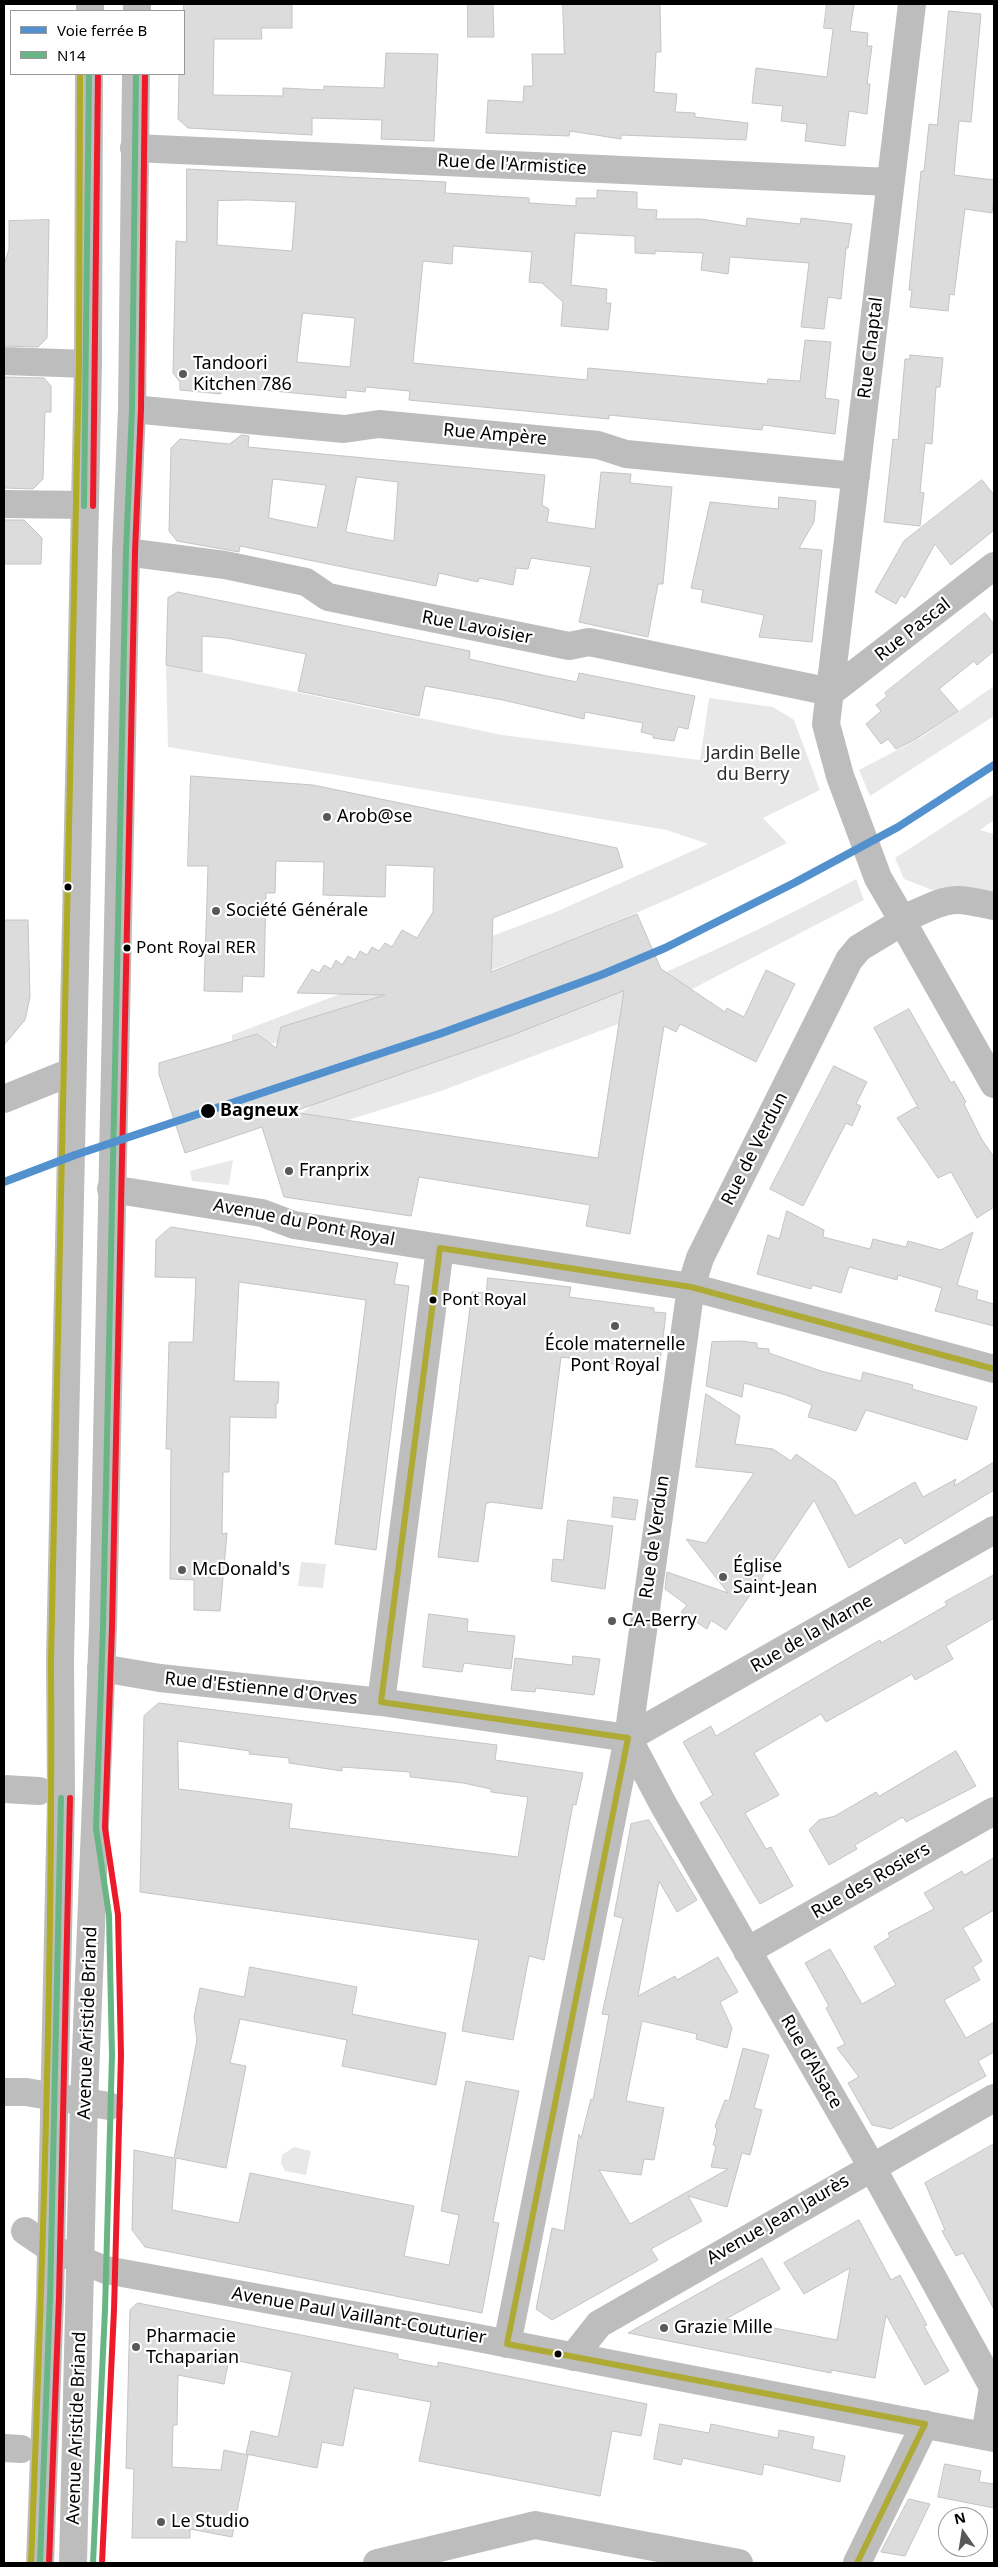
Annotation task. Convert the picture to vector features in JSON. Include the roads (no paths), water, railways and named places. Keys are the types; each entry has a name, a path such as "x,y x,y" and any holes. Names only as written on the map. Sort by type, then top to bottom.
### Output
{"street":[{"name":"Rue Chaptal","path":"912,4 826,724 840,776 878,878 994,1084"},
{"name":"Avenue Aristide Briand","path":"40,2563 61,1798 60,1659 88,364 89,75"},
{"name":"Avenue Aristide Briand","path":"73,2563 94,2266 101,1668 126,552 132,409 136,75"},
{"name":"Rue de l'Armistice","path":"134,148 890,182"},
{"path":"4,361 88,364"},
{"name":"Rue Ampère","path":"132,409 344,428 388,425 598,445 626,454 856,476"},
{"path":"4,504 84,505"},
{"name":"Rue Lavoisier","path":"126,552 225,565 306,582 328,598 569,646 589,642 831,692"},
{"name":"Rue Pascal","path":"831,692 994,566"},
{"name":"Rue de Verdun","path":"507,2344 628,1738 691,1287 700,1258 849,960 859,948 902,921 941,901 957,898 994,906"},
{"path":"4,1099 71,1082"},
{"name":"Avenue du Pont Royal","path":"111,1183 262,1213 294,1225 691,1287 994,1369"},
{"path":"381,1702 440,1248"},
{"name":"Rue de la Marne","path":"628,1738 994,1530"},
{"name":"Rue d'Estienne d'Orves","path":"101,1668 160,1678 381,1702 628,1738"},
{"name":"Rue d'Alsace","path":"628,1738 663,1804 872,2167 993,2386"},
{"path":"4,1789 39,1791"},
{"name":"Rue des Rosiers","path":"747,1951 994,1811"},
{"path":"15,2092 96,2104"},
{"name":"Avenue Jean Jaurès","path":"574,2357 600,2324 994,2098"},
{"name":"Avenue Paul Vaillant-Couturier","path":"25,2231 50,2248 94,2266 990,2437"},
{"path":"990,2437 993,2386"},
{"path":"857,2563 925,2424"},
{"path":"377,2563 535,2525 739,2563"}],"rail line":[{"name":"B","path":"4,1182 75,1155 442,1033 601,975 665,948 794,883 898,827 994,765"}],"place":[{"name":"Tandoori Kitchen 786","path":"183,374"},
{"name":"Arob@se","path":"327,817"},
{"name":"Société Générale","path":"216,911"},
{"name":"Pont Royal RER","path":"127,948"},
{"name":"Bagneux","path":"208,1111"},
{"name":"Franprix","path":"289,1171"},
{"name":"Pont Royal","path":"433,1300"},
{"name":"École maternelle Pont Royal","path":"615,1326"},
{"name":"McDonald's","path":"182,1570"},
{"name":"Église Saint-Jean","path":"723,1577"},
{"name":"CA-Berry","path":"612,1621"},
{"name":"Grazie Mille","path":"664,2328"},
{"name":"Pharmacie Tchaparian","path":"136,2347"},
{"name":"Le Studio","path":"161,2522"}],"park label":[{"name":"Jardin Belle du Berry","path":"753,764"}]}
